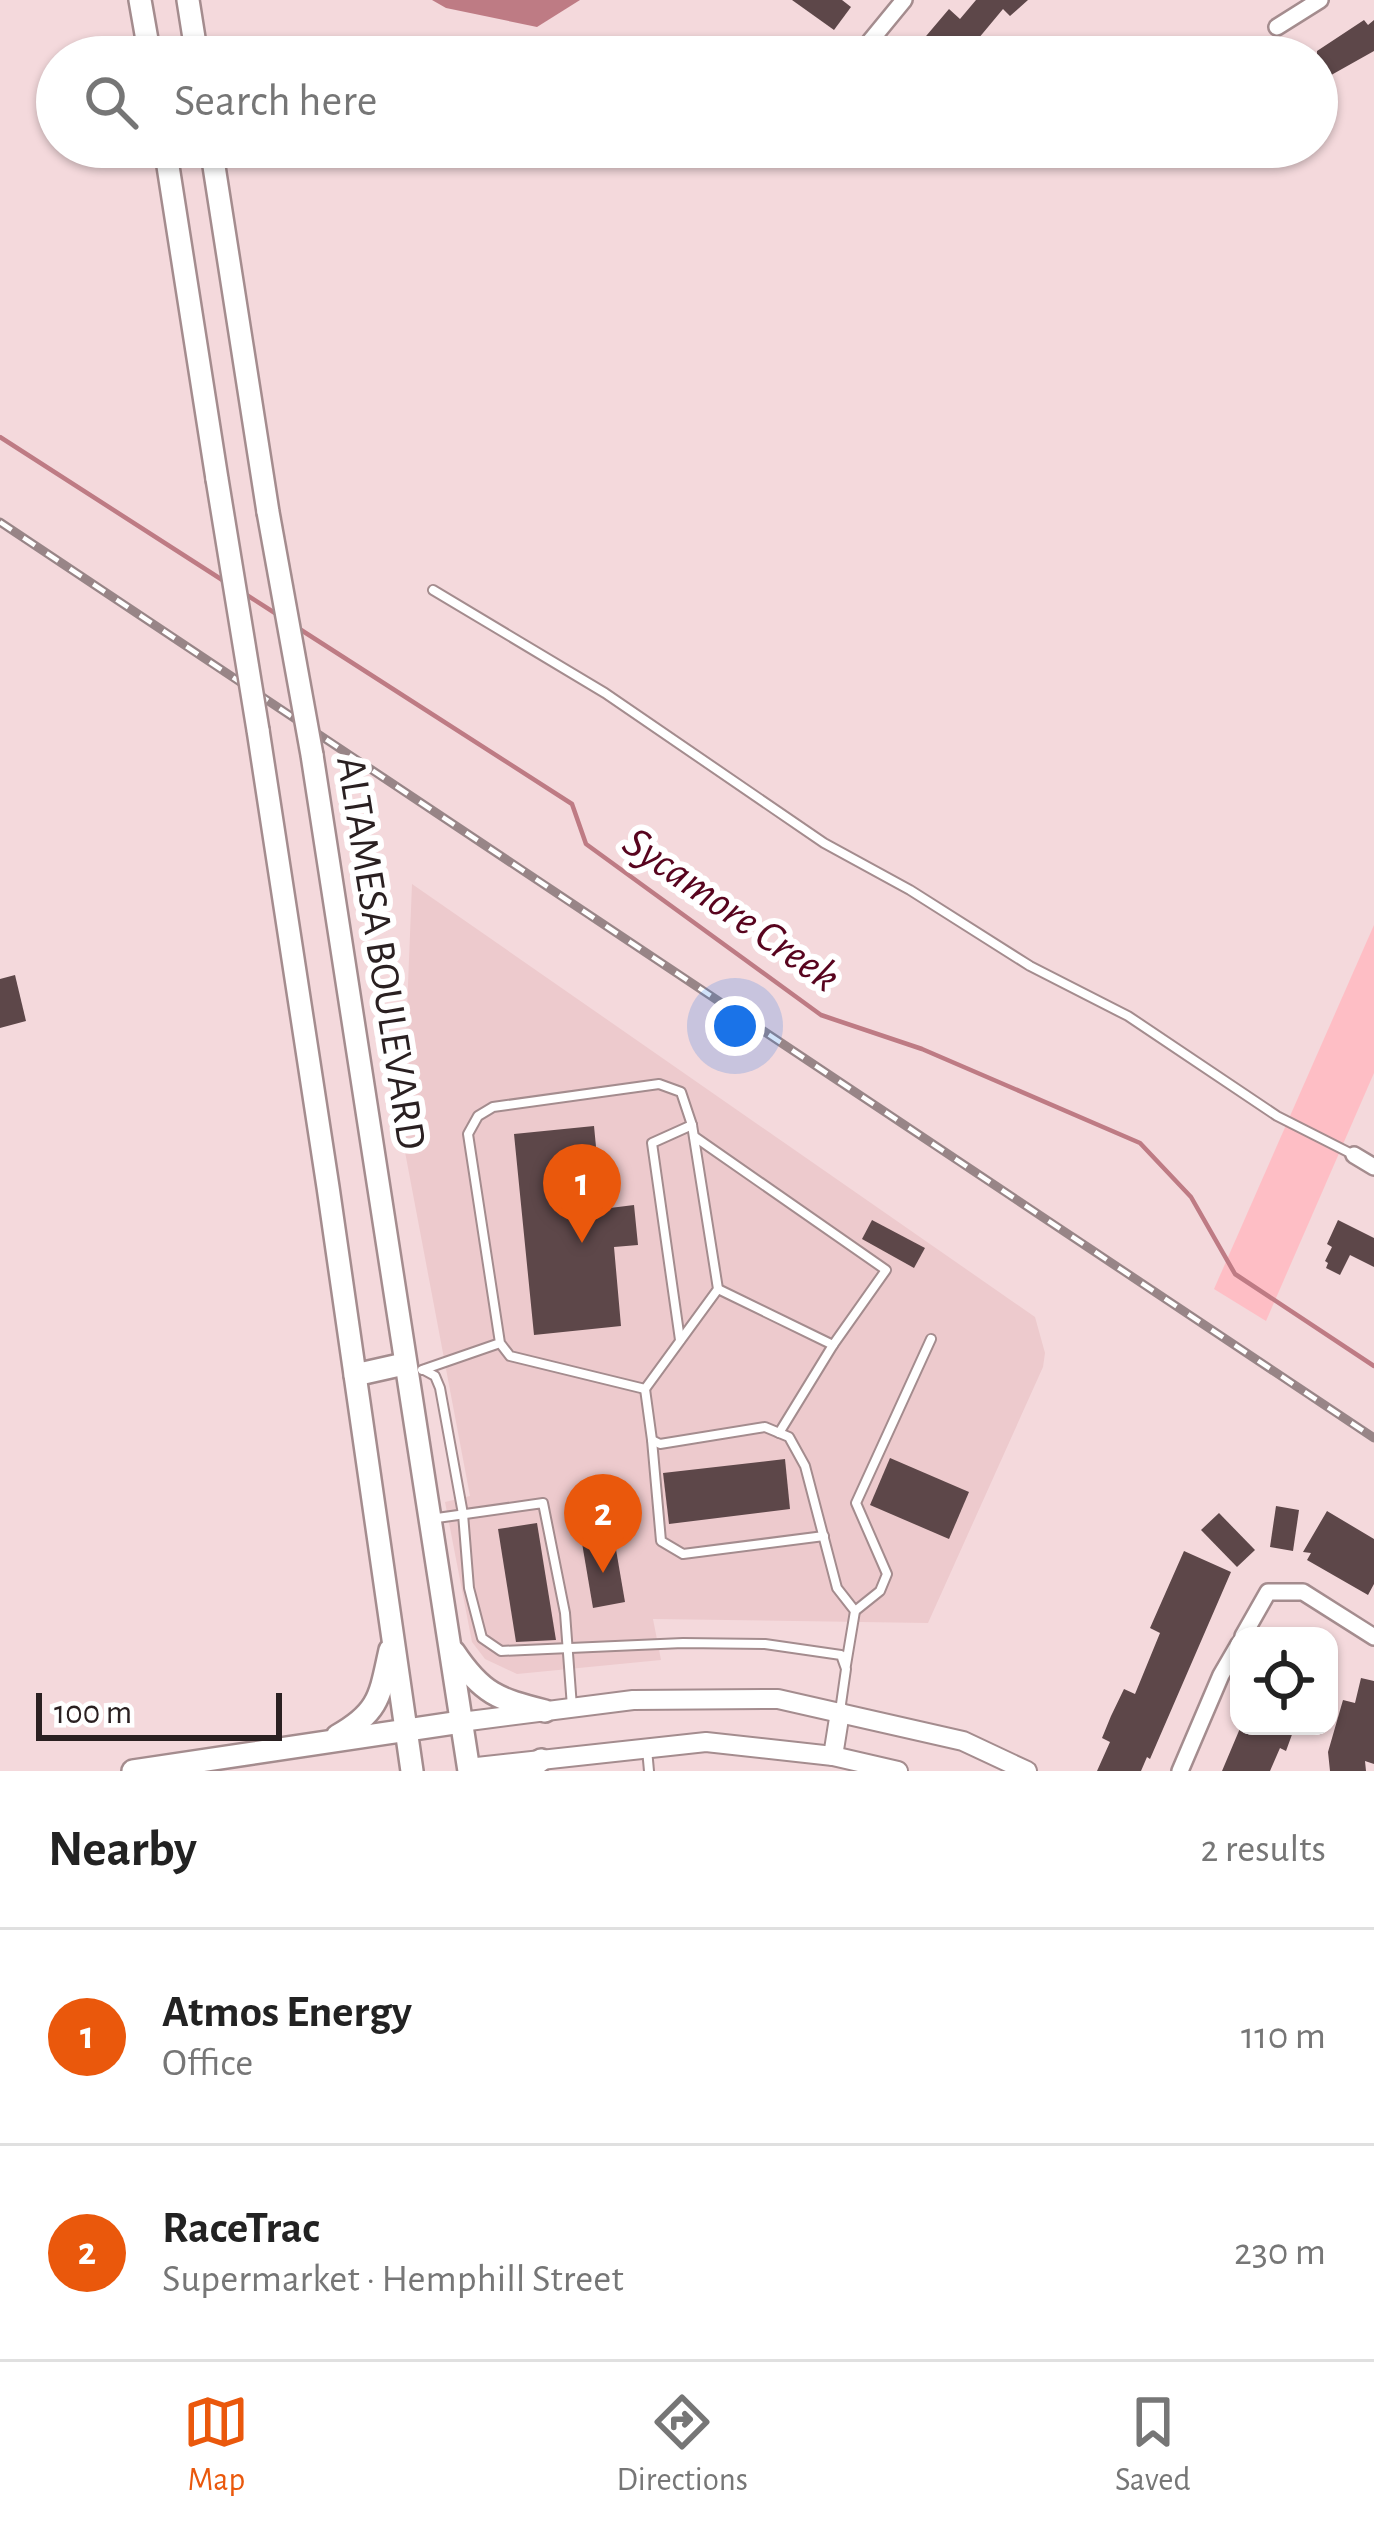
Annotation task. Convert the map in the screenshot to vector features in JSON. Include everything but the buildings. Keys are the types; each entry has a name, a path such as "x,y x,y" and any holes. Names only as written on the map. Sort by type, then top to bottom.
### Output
{"main road":[{"path":"140,0 146,36"},
{"path":"188,0 194,36"},
{"name":"ALTAMESA BOULEVARD","path":"168,168 258,730 412,1771"},
{"name":"ALTAMESA BOULEVARD","path":"214,168 413,1367 429,1519 461,1722 463,1770"},
{"path":"355,1376 413,1367"},
{"path":"325,1743 361,1723 374,1708 392,1638"},
{"path":"448,1643 469,1675 499,1700 545,1712"},
{"path":"133,1771 461,1722"}],"street":[{"path":"1276,27 1319,0"},
{"path":"873,36 900,1"},
{"path":"1354,1155 1374,1167"},
{"path":"1249,1627 1268,1592 1303,1592 1374,1637"},
{"path":"1180,1771 1230,1660"},
{"path":"461,1722 633,1700 778,1699 963,1741 1027,1771"},
{"path":"830,1763 840,1712"},
{"path":"463,1770 706,1742 898,1771"}],"lane":[{"path":"433,590 604,693 824,842 1030,965 1128,1016 1277,1116 1354,1155"},
{"path":"644,1389 511,1356 500,1343 468,1134 478,1116 493,1107 659,1084 681,1092 692,1125 718,1289 644,1389 662,1541 683,1554 824,1536"},
{"path":"680,1340 652,1143 692,1125"},
{"path":"694,1136 886,1270 779,1433"},
{"path":"718,1289 833,1346"},
{"path":"840,1712 855,1611 880,1591 887,1574 856,1503 931,1339"},
{"path":"413,1367 500,1343"},
{"path":"413,1367 435,1376 440,1388 463,1514 469,1588 482,1638 501,1651 765,1644 841,1655 846,1669"},
{"path":"652,1440 660,1444 765,1427 789,1437 805,1466 837,1588 855,1611"},
{"path":"429,1519 543,1503 565,1613 572,1708"},
{"path":"647,1749 649,1771"}],"shaded area":[{"path":"432,0 580,0 537,27 446,8"},
{"path":"412,884 1035,1317 1045,1353 1043,1367 928,1623 653,1619 661,1660 517,1674 485,1659 472,1642 445,1502 470,1496 402,1136"},
{"path":"1374,925 1374,1073 1266,1321 1214,1289"}],"waterway":[{"name":"Sycamore Creek","path":"0,437 227,583"},
{"name":"Sycamore Creek","path":"242,592 278,615"},
{"name":"Sycamore Creek","path":"298,628 572,804 586,844 821,1015 922,1049 1140,1143 1191,1197 1235,1274 1374,1366"}],"railway":[{"path":"0,522 1374,1438"}],"place":[{"name":"Atmos Energy","path":"582,1243"},
{"name":"RaceTrac","path":"603,1573"}]}
